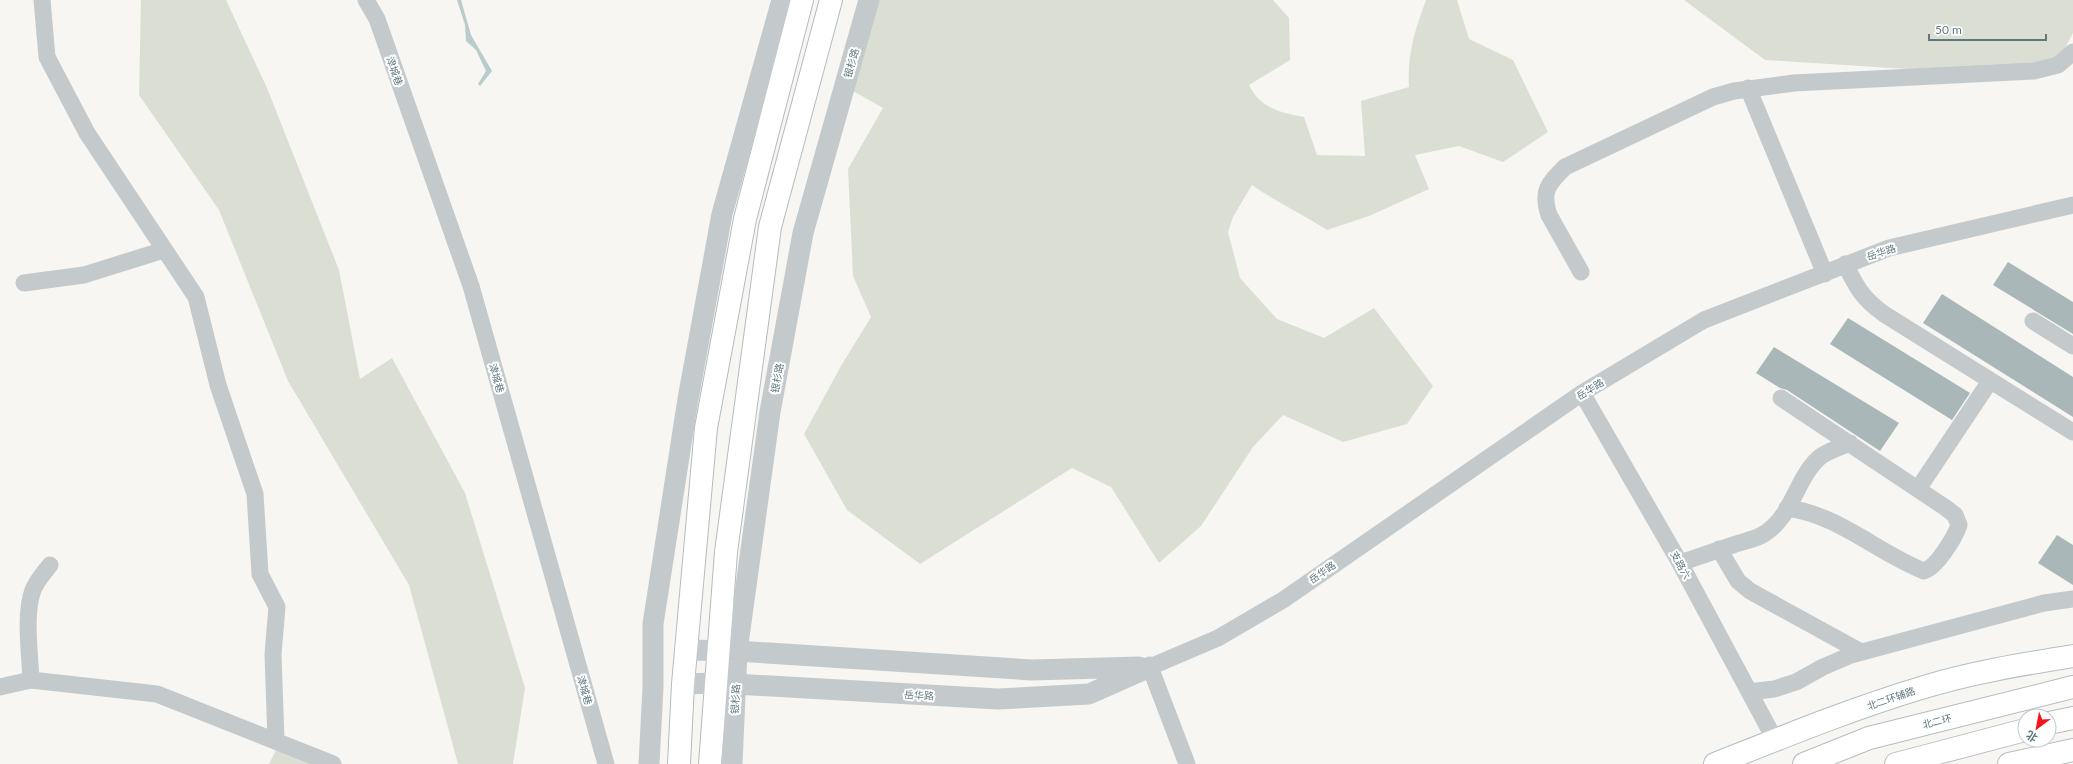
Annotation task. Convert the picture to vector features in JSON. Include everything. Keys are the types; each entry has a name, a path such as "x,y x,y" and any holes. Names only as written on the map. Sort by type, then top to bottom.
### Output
{"main road":[{"path":"680,764 685,650 708,420 745,219 802,0"},
{"name":"银杉路","path":"710,764 726,683 728,651 726,552 770,227 831,0"},
{"name":"北二环辅路","path":"1715,764 1794,732 1922,687 2020,665 2073,656"},
{"name":"北二环","path":"1804,764 1869,738 2073,687"},
{"path":"2057,721 2073,718"},
{"path":"1896,764 2017,732"},
{"path":"2009,764 2073,750"}],"street":[{"path":"42,0 47,57 87,133 196,297 218,386 255,494 260,574 277,607 273,654 276,741"},
{"name":"津城巷","path":"366,0 377,19 471,286 606,764"},
{"path":"649,764 653,687 653,624 688,399 722,214 782,0"},
{"name":"银杉路","path":"728,651 803,233 869,0"},
{"path":"1581,272 1549,215 1546,206 1544,196 1552,181 1565,167 1712,97 1748,88 1794,83 2034,71 2058,65 2073,52"},
{"path":"1748,88 1825,274"},
{"name":"岳华路","path":"683,684 726,683 998,699 1043,698 1089,694 1218,638 1283,600 1582,393 1704,320 1889,248 2073,205"},
{"path":"24,283 84,275 164,250"},
{"path":"1845,264 1859,292 1869,303 1990,381 2073,432"},
{"path":"2032,321 2073,346"},
{"path":"1918,489 1990,381"},
{"name":"支路六","path":"1582,393 1680,563 1774,740"},
{"path":"1781,398 1955,515 1959,525 1956,533 1936,563 1930,569 1924,571 1827,520 1809,512 1787,508"},
{"path":"1680,563 1719,549 1753,540 1763,535 1775,526 1810,469 1820,457 1850,443"},
{"path":"1719,549 1738,581 1750,591 1861,652"},
{"path":"31,680 29,610 33,591 40,578 50,565"},
{"path":"1749,692 1774,689 1796,682 1823,667 1861,652 2044,603 2073,599"},
{"name":"岳华路","path":"685,650 728,651 1032,670 1150,667"},
{"path":"1150,667 1187,764"},
{"path":"0,687 31,680 157,694 333,764"},
{"name":"银杉路","path":"726,683 732,764"}],"shaded area":[{"path":"141,0 226,0 267,88 339,270 360,379 392,358 465,493 525,688 513,764 458,764 409,585 288,381 219,210 139,95"},
{"path":"457,0 461,0 471,35 492,71 480,86 478,84 486,71 476,50 466,41 465,25"},
{"path":"876,0 1273,0 1289,18 1290,60 1249,85 1259,99 1265,104 1287,114 1304,117 1317,155 1365,156 1361,101 1409,87 1409,64 1413,42 1426,0 1457,0 1469,39 1513,60 1548,132 1503,162 1459,146 1415,155 1429,189 1369,216 1327,230 1252,185 1233,217 1228,232 1240,278 1277,319 1324,338 1374,308 1433,386 1407,424 1343,442 1283,415 1253,447 1201,526 1159,563 1111,487 1072,468 920,564 847,510 804,434 841,366 871,317 853,276 848,169 883,108 844,86"},
{"path":"1684,0 2073,0 2073,33 2058,61 1985,74 1765,60"},
{"path":"278,746 310,764 269,764"}],"building":[{"path":"2008,262 2073,302 2073,334 1993,285"},
{"path":"1942,294 2073,377 2073,417 1923,323"},
{"path":"1848,318 1970,393 1952,420 1830,344"},
{"path":"1774,347 1899,423 1880,451 1787,390 1780,388 1756,373"},
{"path":"2057,535 2073,545 2073,585 2038,563"}]}
